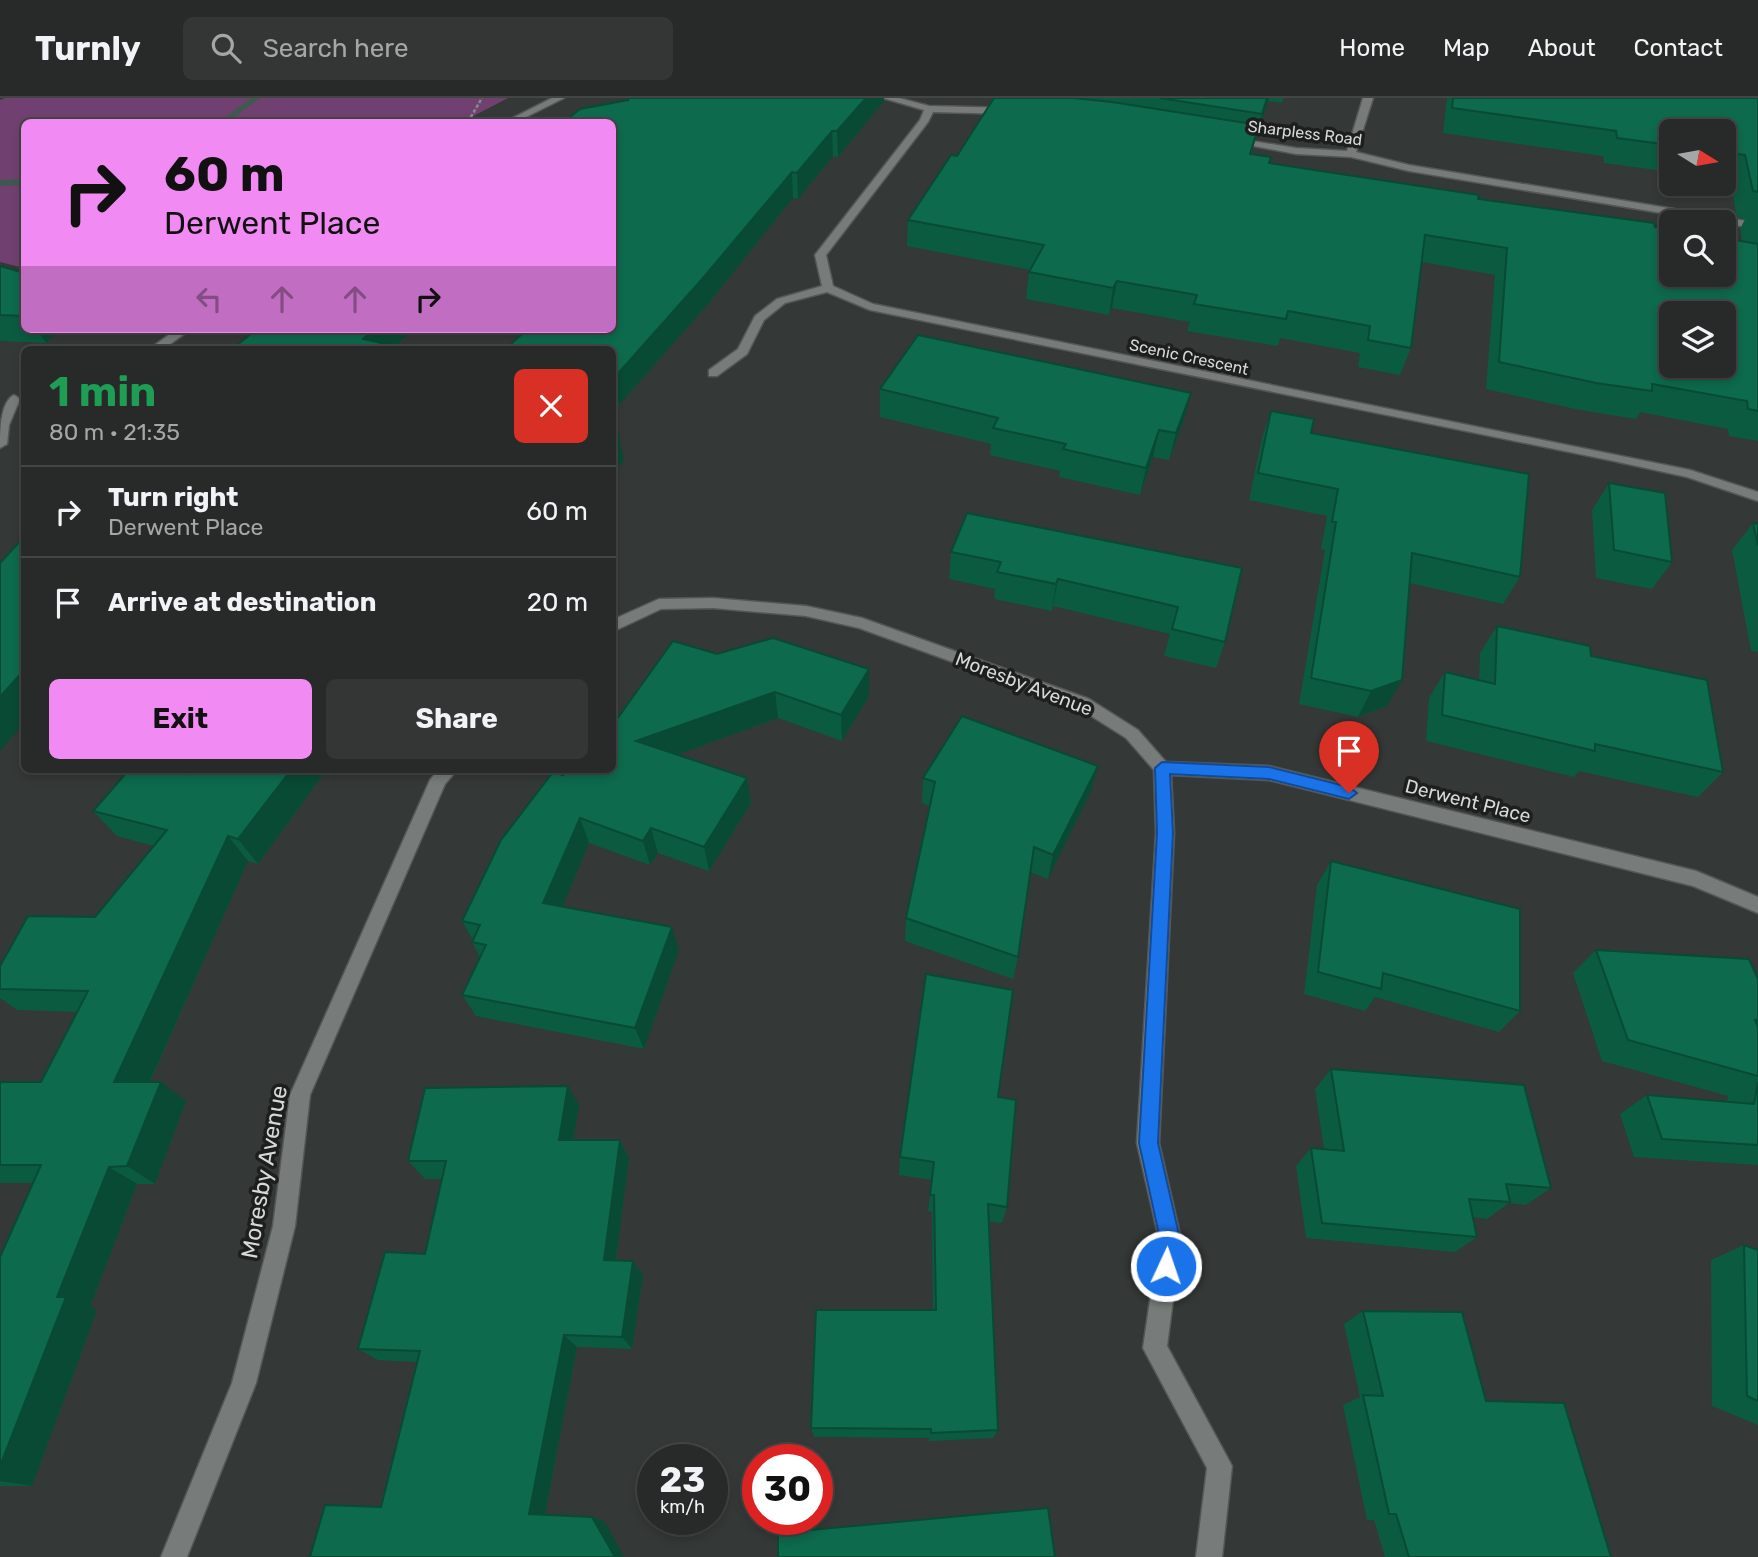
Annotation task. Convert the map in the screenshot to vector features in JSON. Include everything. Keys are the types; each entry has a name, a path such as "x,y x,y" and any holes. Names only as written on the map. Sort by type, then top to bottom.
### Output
{"street":[{"path":"516,119 559,98"},
{"path":"888,98 929,109 978,108 1017,112"},
{"path":"1351,154 1368,98"},
{"path":"713,373 743,351 759,318 781,301 828,288 820,255 925,120 929,109"},
{"name":"Sharpless Road","path":"1216,138 1296,152 1351,154 1409,168 1758,226"},
{"name":"Scenic Crescent","path":"828,288 870,307 1609,456 1690,474 1758,497"},
{"path":"160,346 179,333"},
{"path":"0,444 2,425 13,399"},
{"name":"Moresby Avenue","path":"616,625 659,604 700,603 806,611 862,623 1083,703 1132,734 1162,768"},
{"path":"1162,768 1165,833 1148,1143 1170,1239 1155,1348 1220,1466 1209,1557"},
{"name":"Derwent Place","path":"1162,768 1269,773 1696,879 1758,905"},
{"name":"Moresby Avenue","path":"174,1557 244,1383 284,1226 300,1096 438,780 446,773"}],"path":[{"path":"470,119 482,98"}],"shaded area":[{"path":"508,98 468,119 21,119 21,267 0,262 0,100"}],"building":[{"path":"866,98 837,131 832,131 797,173 792,172 616,376 616,346 509,346 523,333 616,333 616,119 568,119 580,109 628,100"},
{"path":"994,98 1074,98 1112,102 1259,125 1250,154 1271,157 1269,163 1479,195 1478,199 1654,223 1655,227 1659,228 1659,287 1736,287 1736,240 1758,244 1758,411 1748,409 1747,401 1652,384 1652,391 1596,383 1499,362 1507,248 1425,235 1411,348 1368,340 1370,326 1288,311 1286,319 1194,304 1197,295 1117,281 1113,288 1029,272 1044,245 908,220 951,155 957,156"},
{"path":"1160,98 1267,98 1262,114"},
{"path":"1453,98 1758,98 1758,192 1753,191 1745,155 1736,154 1736,119 1659,119 1659,143 1617,138 1616,131 1452,108"},
{"path":"0,266 21,272 21,316 0,315"},
{"path":"252,333 370,333 363,339 394,346 236,346"},
{"path":"918,335 1191,393 1176,433 1159,430 1146,468 1063,449 1066,444 993,428 998,418 880,389"},
{"path":"1271,411 1314,419 1311,433 1529,474 1520,577 1412,553 1402,680 1371,691 1311,678 1336,522 1332,522 1338,489 1258,473"},
{"path":"1609,483 1665,493 1672,562 1614,550"},
{"path":"967,513 1242,568 1225,642 1172,629 1178,607 1058,579 1056,584 997,572 1001,562 951,552"},
{"path":"1753,523 1758,524 1758,546"},
{"path":"21,540 21,673 0,697 0,563"},
{"path":"1497,626 1590,646 1591,656 1707,680 1723,772 1595,744 1595,751 1442,715 1445,672 1495,684"},
{"path":"773,638 869,669 841,715 775,692 636,741 747,778 704,847 651,828 643,841 580,818 543,903 672,927 635,1028 462,995 486,945 472,942 480,925 462,921 501,840 552,773 616,773 616,720 673,641 717,654"},
{"path":"962,716 1098,766 1053,855 1034,847 1018,957 906,918 935,782 923,778"},
{"path":"126,773 289,773 238,839 228,836 114,1082 161,1082 127,1166 109,1167 57,1297 66,1297 0,1466 0,1257 41,1165 0,1165 0,1082 41,1082 88,991 0,989 0,966 28,916 95,917 167,830 93,811"},
{"path":"1331,861 1520,909 1520,1011 1383,973 1381,989 1318,972"},
{"path":"1596,950 1749,959 1758,979 1758,1020 1755,1020 1758,1027 1758,1076 1628,1040"},
{"path":"926,974 1013,990 998,1097 1016,1100 1007,1207 988,1204 998,1430 931,1433 931,1429 811,1428 816,1310 936,1310 934,1195 930,1195 934,1162 900,1157"},
{"path":"1331,1069 1524,1085 1551,1188 1506,1184 1510,1202 1469,1199 1477,1237 1322,1223 1311,1148 1344,1151"},
{"path":"1758,1082 1758,1145 1662,1139 1647,1095 1754,1104"},
{"path":"568,1086 559,1140 620,1140 604,1260 633,1261 622,1337 564,1335 529,1514 592,1517 615,1557 310,1557 325,1505 381,1507 420,1351 358,1349 385,1252 425,1254 446,1161 408,1161 425,1088"},
{"path":"1744,1245 1758,1250 1758,1401 1747,1396"},
{"path":"1363,1311 1462,1312 1486,1401 1564,1403 1611,1557 1409,1557 1396,1514 1389,1514 1363,1395 1383,1396"},
{"path":"1048,1508 1055,1557 778,1557 778,1535 833,1535 833,1528"}],"waterway":[{"path":"227,119 256,98"},
{"path":"0,183 21,182"}],"route":[{"path":"1166,1266 1170,1239 1148,1143 1165,833 1162,768 1269,773 1349,793"}]}
